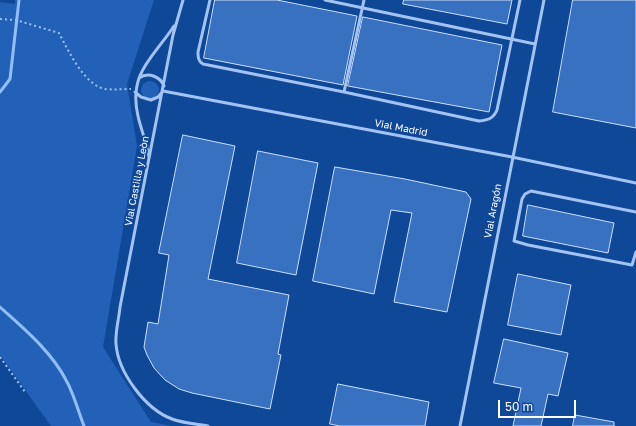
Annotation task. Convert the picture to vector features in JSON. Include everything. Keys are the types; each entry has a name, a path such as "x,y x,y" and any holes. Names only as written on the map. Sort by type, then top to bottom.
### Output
{"lane":[{"name":"Vial Castilla y Leòn","path":"183,0 177,23 120,307 116,343 121,365 138,393 154,410 172,419 208,426"},
{"path":"210,0 198,52 198,58 203,64 479,121 487,120 494,116 497,110 520,0"},
{"path":"325,0 535,44"},
{"path":"344,92 364,0"},
{"name":"Vial Aragón","path":"460,426 544,0"},
{"path":"149,162 147,149 137,115 134,90 145,66 177,23"},
{"path":"134,90 141,97 151,100 158,97 164,89 161,80 155,76 143,76 138,80"},
{"name":"Vial Madrid","path":"164,89 512,157 636,183"},
{"path":"636,212 531,191 525,194 522,199 514,241 632,265 636,252"}],"path":[{"path":"0,19 19,21 59,33 72,57 90,81 104,89 134,90"},
{"path":"0,357 25,392"}],"shaded area":[{"path":"15,0 154,0 127,84 137,146 103,347 151,422 172,426 51,426 0,355 0,2 15,4"},
{"path":"150,81 156,84 159,90 156,96 150,99 144,96 141,90 144,84"}],"building":[{"path":"215,0 277,0 357,16 343,85 204,58"},
{"path":"404,0 512,0 507,24 403,4"},
{"path":"573,0 636,0 636,128 553,112"},
{"path":"363,17 502,45 489,112 348,86"},
{"path":"183,135 235,146 208,279 289,295 278,354 281,355 270,409 179,389 165,380 154,368 144,347 148,322 158,324 169,255 159,253"},
{"path":"258,151 318,163 296,275 237,263"},
{"path":"335,167 405,179 466,192 471,199 447,312 394,302 412,213 391,210 374,294 313,281"},
{"path":"528,205 614,223 608,253 523,236"},
{"path":"518,274 571,285 561,335 508,325"},
{"path":"504,339 568,353 558,396 548,394 541,426 513,426 521,388 494,383"},
{"path":"338,384 429,402 425,426 340,426 330,424"},
{"path":"575,415 614,422 614,426 573,426"}],"waterway":[{"path":"0,92 10,79 19,0"},
{"path":"0,307 53,359 66,380 84,426"}]}
